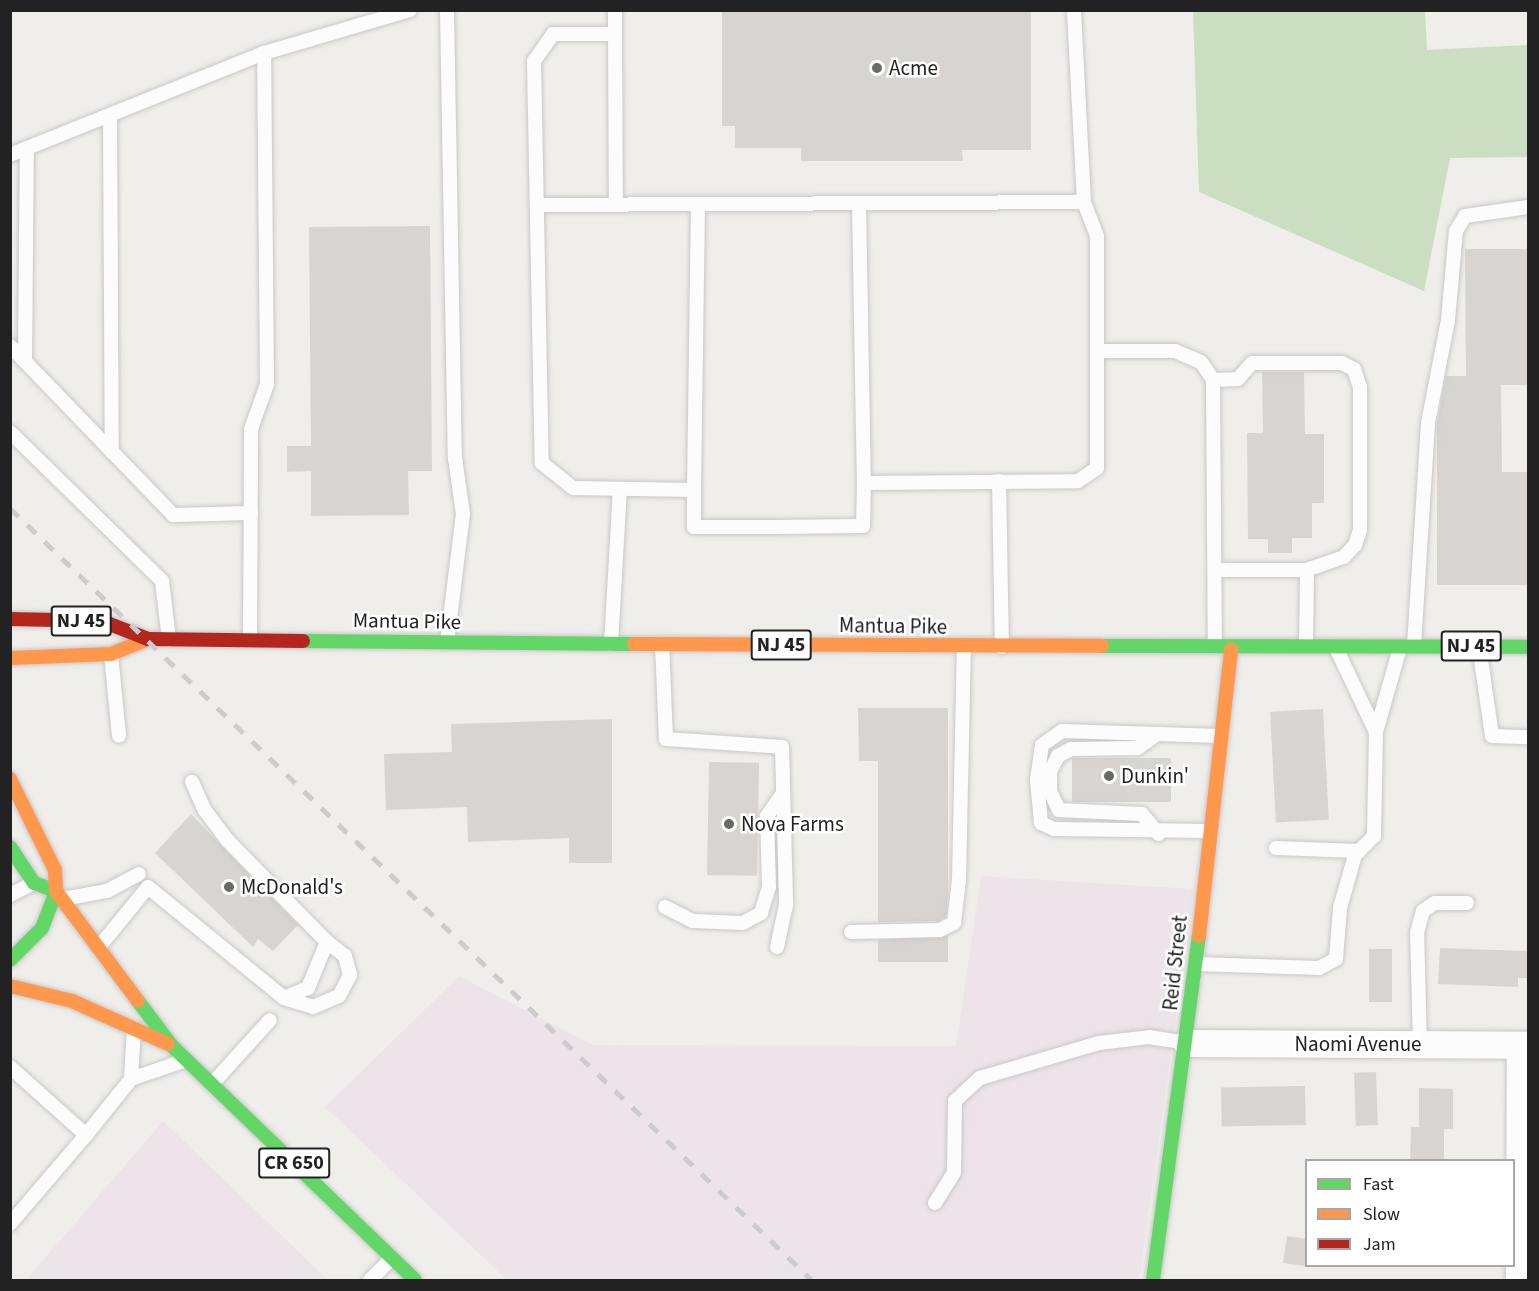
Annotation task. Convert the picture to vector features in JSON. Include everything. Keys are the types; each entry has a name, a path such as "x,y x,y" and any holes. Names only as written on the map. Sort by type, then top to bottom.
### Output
{"main road":[{"name":"Mantua Pike","path":"10,619 102,621 147,639 168,640 964,648 1215,645 1231,650 1306,646 1528,646"},
{"name":"Mantua Pike","path":"10,658 111,654 147,639"},
{"name":"Reid Street","path":"1152,1281 1187,1043 1231,650"},
{"name":"CR 650","path":"10,779 55,870 60,895 172,1046 416,1281"},
{"path":"10,847 34,883 60,895 42,928 10,960"},
{"path":"10,986 72,1001 172,1046"}],"street":[{"name":"Naomi Avenue","path":"1187,1043 1524,1045"},
{"path":"1518,1281 1524,1045"}],"lane":[{"path":"10,155 264,53 410,10"},
{"path":"447,10 455,458 463,514 447,642"},
{"path":"615,10 616,205"},
{"path":"864,483 1078,481 1097,468 1097,236 1084,202 1074,10"},
{"path":"615,34 553,34 534,61 542,463 573,488 694,490"},
{"path":"250,640 251,429 267,384 264,53"},
{"path":"110,115 112,452"},
{"path":"25,361 27,147"},
{"path":"537,205 1084,202"},
{"path":"698,204 694,527 863,526 859,203"},
{"path":"1196,964 1319,968 1336,959 1340,908 1359,851 1374,836 1376,732 1407,646 1431,402 1448,320 1456,231 1465,216 1528,207"},
{"path":"10,346 173,515 251,513"},
{"path":"1097,351 1175,351 1201,362 1213,380 1215,645"},
{"path":"1213,380 1238,379 1252,363 1342,363 1359,376 1360,530 1344,557 1307,570 1215,570"},
{"path":"10,432 162,581 168,640"},
{"path":"999,482 1002,647"},
{"path":"611,644 620,490"},
{"path":"1306,646 1307,570"},
{"path":"662,644 666,739 782,747 786,905 777,947"},
{"path":"1335,646 1376,732"},
{"path":"1479,646 1492,736 1528,737"},
{"path":"851,932 939,930 956,917 964,648"},
{"path":"111,654 119,736"},
{"path":"1211,831 1159,834 1054,829 1041,823 1037,780 1042,745 1062,731 1221,736"},
{"path":"1157,734 1138,748 1071,749 1058,756 1050,782 1059,810 1142,814 1159,834"},
{"path":"99,947 148,887 284,998 313,1007 339,996 350,975 345,956 327,942 228,841 205,811 192,782"},
{"path":"665,907 693,921 742,923 761,913 769,887 767,816 783,793"},
{"path":"1276,848 1359,851"},
{"path":"60,895 107,891 139,874"},
{"path":"10,895 34,883"},
{"path":"1420,1045 1417,933 1424,911 1435,903 1467,903"},
{"path":"284,998 308,988 327,942"},
{"path":"212,1084 270,1020"},
{"path":"131,1079 134,1029"},
{"path":"935,1203 954,1172 956,1101 980,1078 1099,1043 1149,1037 1187,1043"},
{"path":"10,1224 131,1079 187,1060"},
{"path":"10,1067 86,1135"},
{"path":"370,1281 392,1258"}],"shaded area":[{"path":"981,876 1194,889 1139,1280 507,1280 325,1107 459,976 593,1045 956,1046"},
{"path":"163,1121 328,1280 26,1280"}],"green space":[{"path":"1193,11 1425,11 1427,50 1528,45 1528,157 1450,158 1424,291 1199,192"}],"building":[{"name":"Acme","path":"722,10 1031,10 1031,150 962,150 963,161 801,161 801,148 735,148 735,126 722,126"},
{"path":"430,226 432,471 408,471 409,515 311,516 311,471 287,472 287,446 311,446 309,227"},
{"path":"1465,249 1528,249 1528,385 1501,385 1502,472 1528,472 1528,585 1437,585 1437,424 1446,376 1466,376"},
{"path":"1262,372 1304,372 1305,434 1324,434 1324,503 1312,503 1312,538 1292,538 1292,553 1268,553 1268,539 1248,539 1247,433 1263,433"},
{"path":"858,708 948,708 948,895 946,917 938,921 878,922 878,761 859,761"},
{"path":"1323,709 1329,820 1276,823 1270,712"},
{"path":"612,719 612,863 569,863 569,838 468,842 467,807 386,810 384,754 452,752 451,724"},
{"path":"1072,758 1171,758 1171,802 1072,802"},
{"path":"709,762 759,763 757,876 707,875"},
{"name":"McDonald's","path":"191,814 298,925 273,951 258,939 253,947 155,853"},
{"path":"948,936 948,962 878,962 878,940"},
{"path":"1440,948 1528,951 1528,978 1518,978 1518,987 1438,984"},
{"path":"1369,949 1392,949 1392,1002 1369,1002"},
{"path":"1376,1072 1378,1125 1356,1126 1354,1073"},
{"path":"1305,1086 1306,1125 1222,1126 1221,1087"},
{"path":"1419,1088 1453,1089 1453,1129 1444,1129 1444,1159 1410,1159 1411,1127 1419,1127"},
{"path":"1287,1236 1305,1239 1305,1266 1283,1263"}],"railway":[{"path":"10,508 812,1280"}],"traffic: fast":[{"path":"303,641 634,644"},
{"path":"1102,646 1528,647"},
{"path":"10,847 34,883 56,891"},
{"path":"10,960 42,928 56,891"},
{"path":"1153,1280 1199,936"},
{"path":"138,1001 172,1046 415,1280"}],"traffic: slow":[{"path":"10,658 111,654 148,639"},
{"path":"634,644 1102,646"},
{"path":"1199,936 1231,650"},
{"path":"10,779 55,870 56,891 138,1001"},
{"path":"10,986 72,1001 168,1044"}],"traffic: jam":[{"path":"10,619 102,621 148,639 303,641"}],"place":[{"name":"Acme","path":"877,68"},
{"name":"Dunkin'","path":"1109,776"},
{"name":"Nova Farms","path":"729,824"},
{"name":"McDonald's","path":"229,887"}]}
